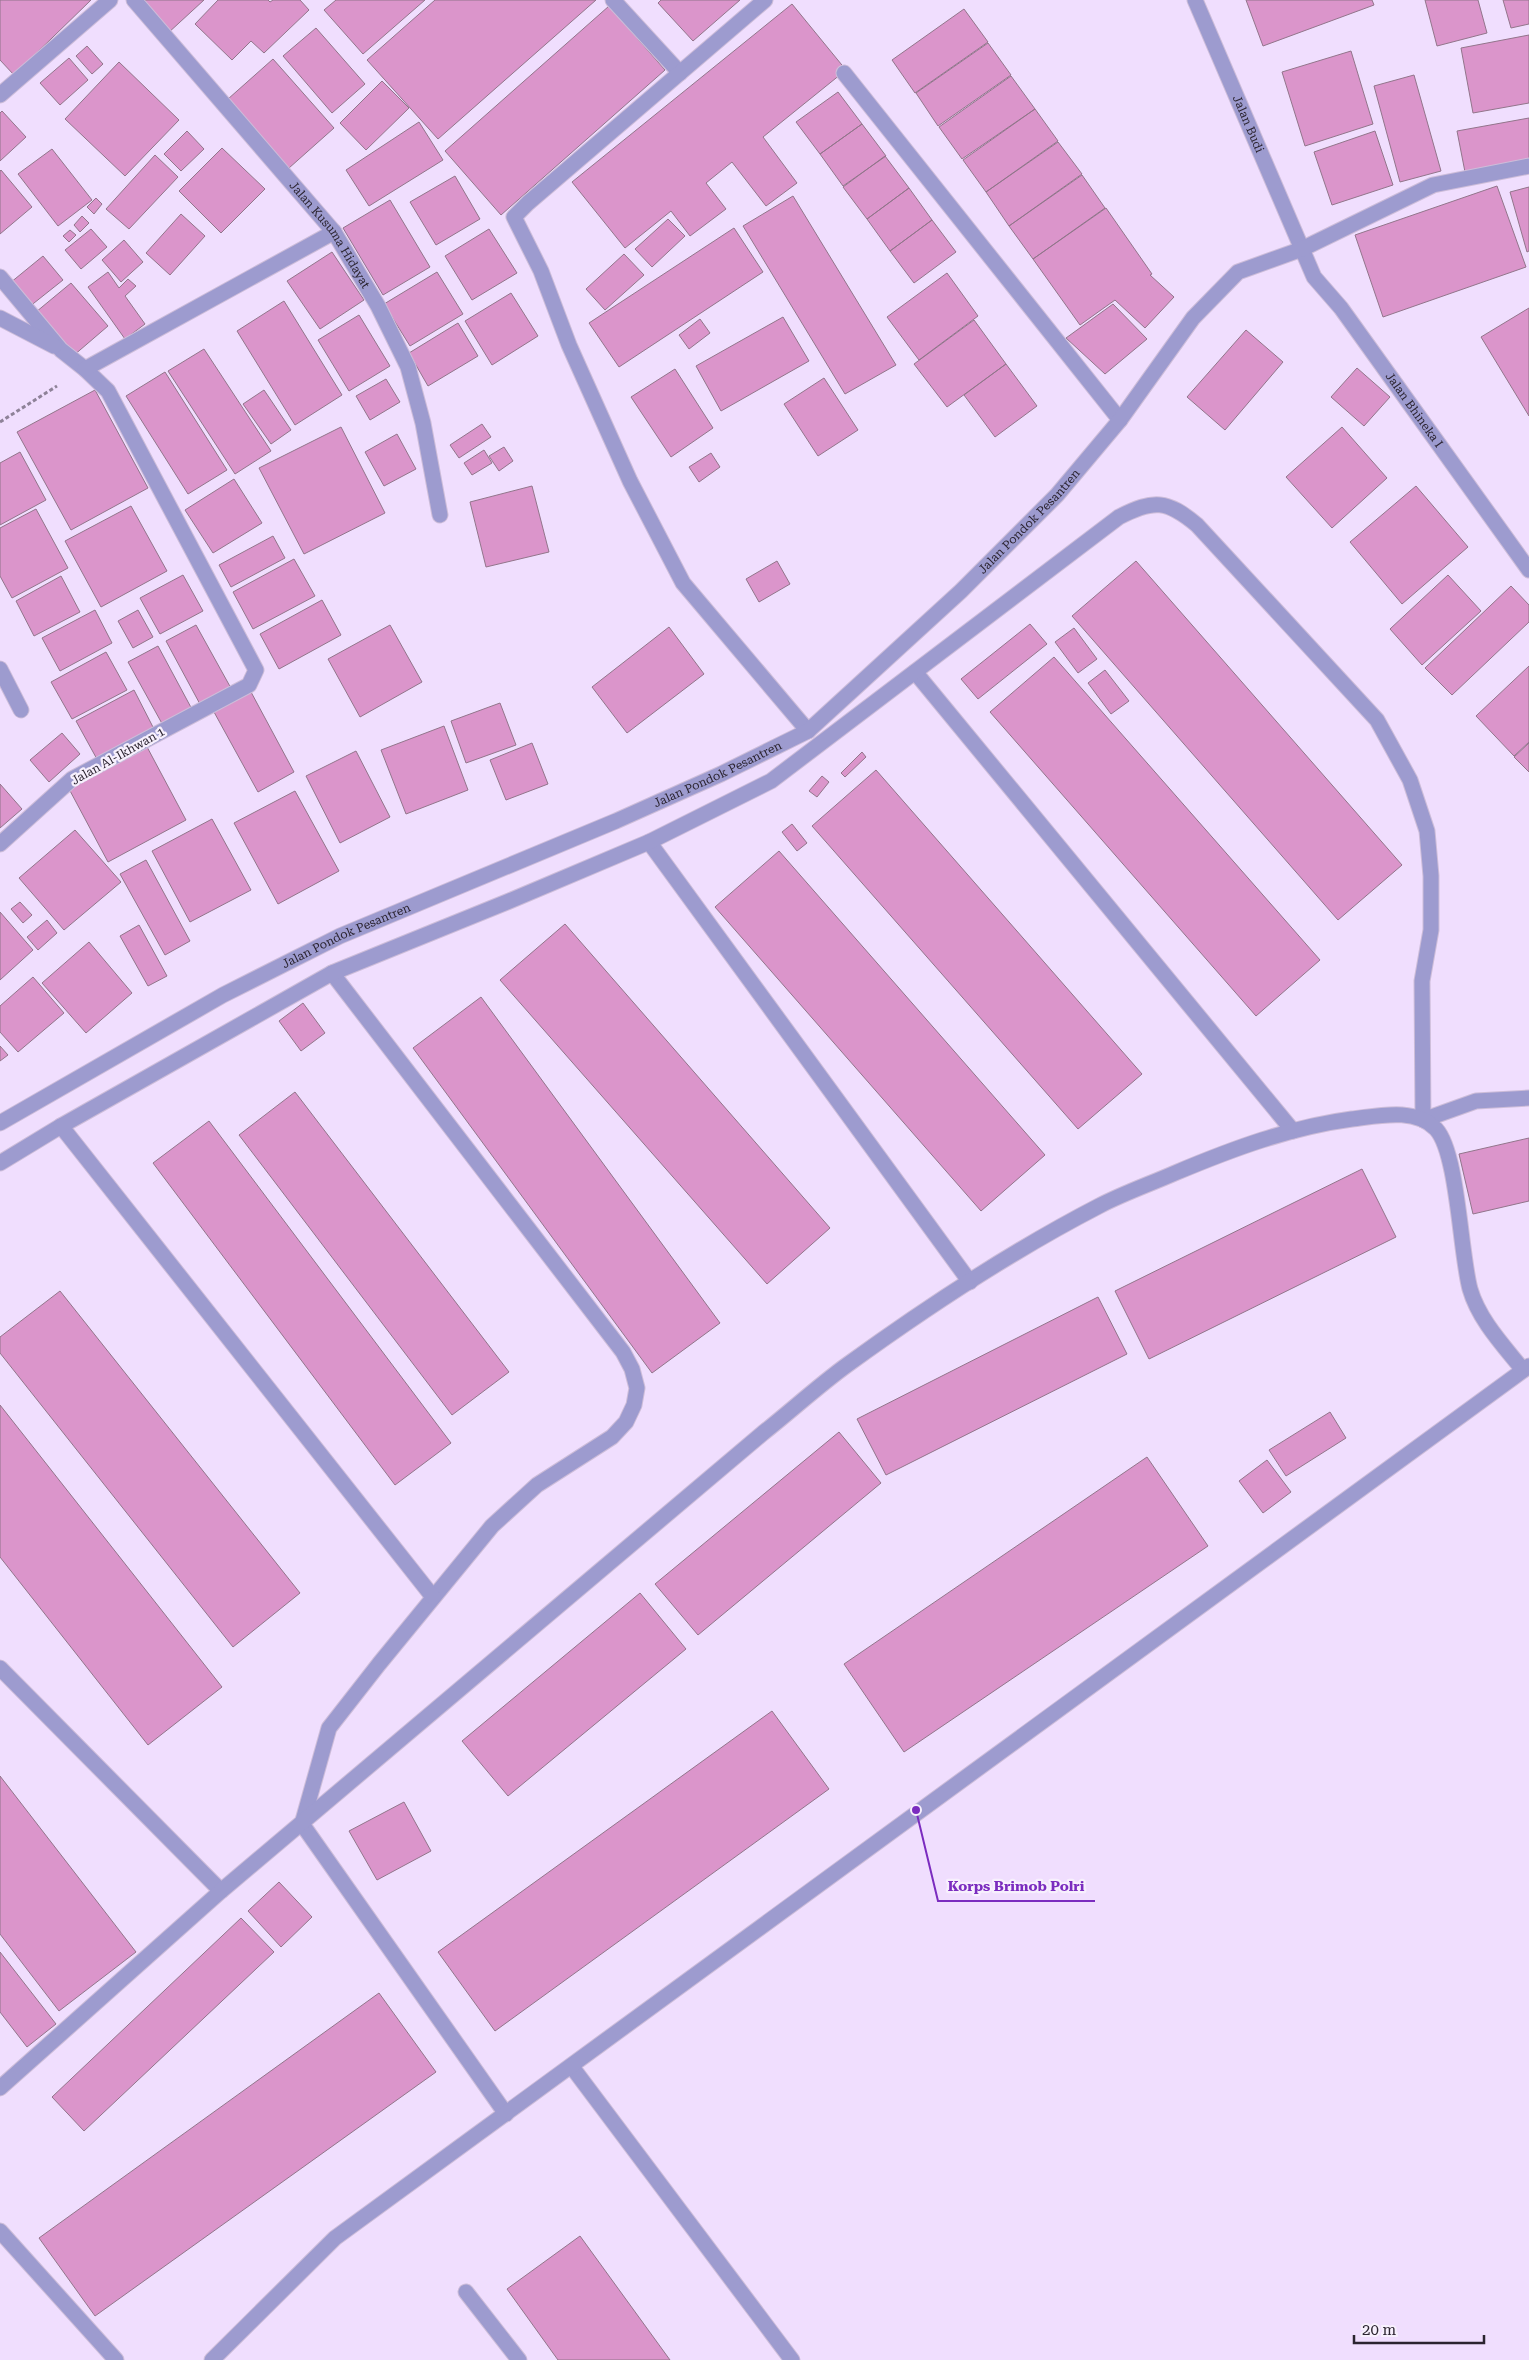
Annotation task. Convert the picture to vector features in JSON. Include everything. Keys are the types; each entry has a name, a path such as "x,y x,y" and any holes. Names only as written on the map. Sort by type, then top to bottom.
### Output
{"street":[{"path":"0,95 110,0"},
{"name":"Jalan Kusuma Hidayat","path":"134,0 334,232 378,306 408,367 423,423 440,515"},
{"path":"613,0 680,73"},
{"path":"765,0 514,217 541,271 569,345 630,482 683,583 808,731"},
{"name":"Jalan Budi","path":"1194,0 1302,249"},
{"path":"844,73 1120,420"},
{"name":"Jalan Pondok Pesantren","path":"0,1124 223,995 340,936 616,821 721,774 808,731 961,591 1057,495 1120,420 1193,318 1238,272 1302,249 1433,186 1529,166"},
{"path":"0,318 61,350 85,369 334,232"},
{"name":"Jalan Bhineka I","path":"1302,249 1314,277 1341,308 1529,570"},
{"path":"0,277 61,350"},
{"name":"Jalan Al-Ikhwan 1","path":"0,844 72,779 249,685 256,670 108,391 85,369"},
{"path":"0,1163 60,1126 332,973 649,842 771,781 1119,517 1153,503 1168,505 1180,510 1197,525 1377,720 1410,780 1427,831 1431,876 1431,930 1422,981 1423,1120"},
{"path":"0,669 20,710"},
{"path":"915,672 1293,1131"},
{"path":"649,842 970,1282"},
{"path":"302,1824 329,1728 492,1526 537,1485 612,1437 626,1422 634,1405 637,1388 632,1369 623,1352 332,973"},
{"path":"1423,1120 1476,1101 1529,1098"},
{"path":"0,2088 221,1891 808,1397 845,1367 970,1282 1101,1205 1228,1151 1293,1131 1338,1121 1384,1115 1409,1115 1423,1120 1435,1128 1444,1141 1450,1165 1465,1266 1471,1292 1493,1334 1526,1368 572,2067 335,2238 212,2360"},
{"path":"60,1126 433,1597"},
{"path":"0,1668 221,1891"},
{"path":"302,1824 506,2114"},
{"path":"572,2067 792,2360"},
{"path":"0,2231 116,2360"},
{"path":"466,2292 519,2360"}],"path":[{"path":"0,422 85,369"}],"building":[{"path":"0,0 91,0 14,75 0,60"},
{"path":"146,0 204,0 167,34 140,6"},
{"path":"218,0 268,0 270,2 273,0 300,0 309,10 264,53 251,41 232,60 195,24"},
{"path":"336,0 425,0 363,54 324,10"},
{"path":"435,0 596,0 438,139 367,60"},
{"path":"661,0 740,0 693,41 658,3"},
{"path":"1246,0 1372,0 1374,5 1263,46"},
{"path":"1425,0 1478,0 1487,33 1437,46"},
{"path":"1503,0 1529,0 1529,24 1511,28"},
{"path":"792,4 846,70 763,137 797,183 766,206 732,162 706,183 726,209 690,236 671,211 625,248 572,182"},
{"path":"609,6 665,70 501,215 445,151"},
{"path":"964,9 988,42 915,93 892,60"},
{"path":"316,28 365,84 332,113 283,56"},
{"path":"1529,35 1529,103 1473,113 1461,48"},
{"path":"988,43 1011,75 938,126 916,93"},
{"path":"87,46 103,64 92,74 76,56"},
{"path":"1351,51 1373,124 1305,146 1282,72"},
{"path":"69,58 88,80 60,105 40,83"},
{"path":"273,59 334,128 289,168 228,99"},
{"path":"119,62 179,120 125,176 65,119"},
{"path":"1414,75 1441,171 1400,182 1374,86"},
{"path":"1011,76 1035,109 962,159 939,127"},
{"path":"382,81 409,108 366,150 340,123"},
{"path":"838,92 862,124 820,154 796,122"},
{"path":"1035,109 1058,141 986,192 963,160"},
{"path":"2,111 26,137 0,161 0,113"},
{"path":"1529,118 1529,160 1465,172 1457,131"},
{"path":"419,122 443,160 369,206 346,170"},
{"path":"862,124 886,156 843,186 820,154"},
{"path":"187,131 204,149 181,171 164,154"},
{"path":"1375,131 1393,185 1332,205 1314,152"},
{"path":"1058,142 1082,174 1009,226 986,192"},
{"path":"222,148 265,189 221,233 179,191"},
{"path":"52,149 92,200 58,226 18,174"},
{"path":"155,155 178,177 129,229 106,209"},
{"path":"885,156 909,188 867,219 843,187"},
{"path":"0,171 32,207 0,234"},
{"path":"1082,175 1105,208 1033,259 1009,226"},
{"path":"455,176 480,219 436,245 410,202"},
{"path":"1497,186 1526,267 1383,317 1355,235"},
{"path":"1529,187 1529,251 1527,252 1510,192"},
{"path":"909,188 932,220 890,251 867,219"},
{"path":"793,196 896,365 845,394 743,226"},
{"path":"96,198 102,204 94,214 87,207"},
{"path":"390,200 430,267 383,295 343,228"},
{"path":"1106,208 1152,274 1150,275 1174,297 1145,328 1115,300 1080,325 1033,259"},
{"path":"181,214 205,236 170,275 146,253"},
{"path":"82,216 89,223 80,232 74,225"},
{"path":"668,219 685,236 652,267 635,249"},
{"path":"932,220 956,252 914,283 890,251"},
{"path":"734,228 763,272 619,367 589,323"},
{"path":"91,229 107,247 81,269 65,250"},
{"path":"489,229 517,273 472,300 445,256"},
{"path":"70,230 76,235 69,242 63,236"},
{"path":"124,240 143,262 121,282 102,260"},
{"path":"332,252 364,300 320,329 287,281"},
{"path":"624,254 644,275 605,310 586,289"},
{"path":"43,256 63,280 29,307 10,283"},
{"path":"108,272 119,288 128,279 136,286 125,296 145,324 125,339 88,287"},
{"path":"437,272 463,314 410,346 384,304"},
{"path":"947,273 978,316 919,360 887,317"},
{"path":"71,283 108,326 73,356 36,312"},
{"path":"511,293 538,336 492,365 465,321"},
{"path":"284,301 342,395 295,425 237,331"},
{"path":"1113,304 1147,339 1105,374 1066,338"},
{"path":"1529,308 1529,416 1481,337"},
{"path":"359,315 390,366 349,391 318,340"},
{"path":"783,317 809,361 721,411 696,366"},
{"path":"700,319 710,333 689,349 679,335"},
{"path":"974,320 1006,364 947,407 914,364"},
{"path":"458,323 478,356 428,386 409,353"},
{"path":"1246,330 1283,362 1225,430 1187,397"},
{"path":"204,349 271,451 235,474 168,371"},
{"path":"1006,364 1037,406 995,437 964,395"},
{"path":"1357,368 1390,397 1364,426 1331,397"},
{"path":"675,369 713,428 671,457 631,397"},
{"path":"165,372 227,470 188,494 126,396"},
{"path":"824,378 858,430 818,456 784,404"},
{"path":"386,379 400,402 370,420 356,396"},
{"path":"95,390 148,488 71,530 17,432"},
{"path":"264,390 291,430 271,444 243,404"},
{"path":"482,424 491,437 459,458 450,445"},
{"path":"341,427 385,513 304,554 259,468"},
{"path":"1342,427 1387,478 1332,528 1286,477"},
{"path":"397,434 416,469 384,486 365,452"},
{"path":"504,447 513,461 499,471 489,456"},
{"path":"484,450 492,463 472,475 464,463"},
{"path":"20,452 46,500 0,525 0,463"},
{"path":"711,453 720,467 699,482 689,467"},
{"path":"234,479 262,523 213,553 185,510"},
{"path":"532,486 549,552 486,567 470,502"},
{"path":"1416,486 1468,547 1402,604 1350,542"},
{"path":"131,506 167,571 101,607 65,541"},
{"path":"36,509 68,568 12,598 0,576 0,528"},
{"path":"273,536 285,558 231,587 219,565"},
{"path":"294,559 315,596 253,629 233,592"},
{"path":"777,561 790,584 759,602 746,579"},
{"path":"1136,561 1402,865 1338,920 1072,616"},
{"path":"183,575 203,611 160,634 140,598"},
{"path":"1448,575 1481,611 1422,665 1390,629"},
{"path":"61,576 80,612 34,636 16,601"},
{"path":"1511,586 1529,605 1529,622 1452,695 1425,668"},
{"path":"322,600 341,635 279,669 260,634"},
{"path":"95,610 112,643 60,671 42,638"},
{"path":"138,610 153,637 133,648 118,621"},
{"path":"1030,624 1047,644 978,699 961,679"},
{"path":"196,625 232,690 201,706 166,641"},
{"path":"390,625 422,682 360,717 328,659"},
{"path":"669,627 704,674 627,733 592,687"},
{"path":"1074,628 1097,659 1078,673 1055,642"},
{"path":"158,646 194,713 165,729 128,662"},
{"path":"106,652 127,690 72,719 51,682"},
{"path":"1054,657 1320,960 1256,1016 990,712"},
{"path":"1529,666 1529,742 1514,756 1476,716"},
{"path":"1105,670 1129,701 1111,714 1088,683"},
{"path":"134,690 155,731 98,761 76,721"},
{"path":"251,692 294,772 258,792 214,712"},
{"path":"500,703 516,745 466,763 451,721"},
{"path":"444,726 468,790 406,814 381,750"},
{"path":"62,733 80,754 49,782 30,760"},
{"path":"532,743 548,784 506,800 490,760"},
{"path":"1529,743 1529,772 1514,757"},
{"path":"146,745 186,820 108,862 68,787"},
{"path":"356,751 390,817 340,843 306,776"},
{"path":"862,752 866,757 845,777 841,773"},
{"path":"876,770 1142,1074 1078,1129 812,826"},
{"path":"822,776 829,782 817,797 809,791"},
{"path":"0,784 22,809 0,828"},
{"path":"295,791 339,871 278,904 234,823"},
{"path":"212,819 251,890 190,922 152,851"},
{"path":"792,824 807,843 797,851 782,832"},
{"path":"75,830 121,882 64,930 19,878"},
{"path":"779,851 1045,1155 981,1211 715,907"},
{"path":"146,860 190,941 165,955 120,874"},
{"path":"20,902 32,915 23,923 11,909"},
{"path":"0,912 33,950 0,980"},
{"path":"47,920 57,933 38,950 27,937"},
{"path":"565,924 830,1228 767,1284 500,980"},
{"path":"139,925 167,976 148,986 120,936"},
{"path":"89,942 132,993 86,1033 42,983"},
{"path":"33,977 64,1013 18,1052 0,1032 0,1006"},
{"path":"481,997 720,1323 652,1373 413,1048"},
{"path":"303,1003 325,1033 301,1051 279,1021"},
{"path":"0,1046 8,1055 0,1061"},
{"path":"295,1092 509,1372 452,1415 239,1135"},
{"path":"209,1121 451,1443 395,1485 153,1163"},
{"path":"1529,1138 1529,1201 1473,1214 1459,1154"},
{"path":"1362,1169 1396,1237 1149,1359 1115,1291"},
{"path":"60,1291 300,1593 233,1647 0,1353 0,1337"},
{"path":"1098,1297 1127,1354 886,1475 857,1419"},
{"path":"0,1405 222,1687 148,1745 0,1557"},
{"path":"1330,1412 1346,1438 1286,1476 1269,1450"},
{"path":"839,1432 881,1483 698,1635 655,1584"},
{"path":"1147,1457 1208,1546 904,1752 844,1664"},
{"path":"1267,1460 1291,1492 1263,1513 1239,1481"},
{"path":"640,1593 686,1649 508,1796 462,1741"},
{"path":"772,1711 829,1789 495,2031 438,1952"},
{"path":"0,1776 136,1952 59,2011 0,1934"},
{"path":"404,1802 431,1851 377,1880 349,1831"},
{"path":"279,1882 312,1917 281,1947 248,1911"},
{"path":"241,1918 274,1952 84,2131 52,2097"},
{"path":"0,1952 56,2024 27,2047 0,2012"},
{"path":"379,1993 436,2072 95,2316 39,2238"},
{"path":"580,2236 670,2360 558,2360 507,2289"}],"place":[{"name":"Korps Brimob Polri","path":"916,1810"}]}
